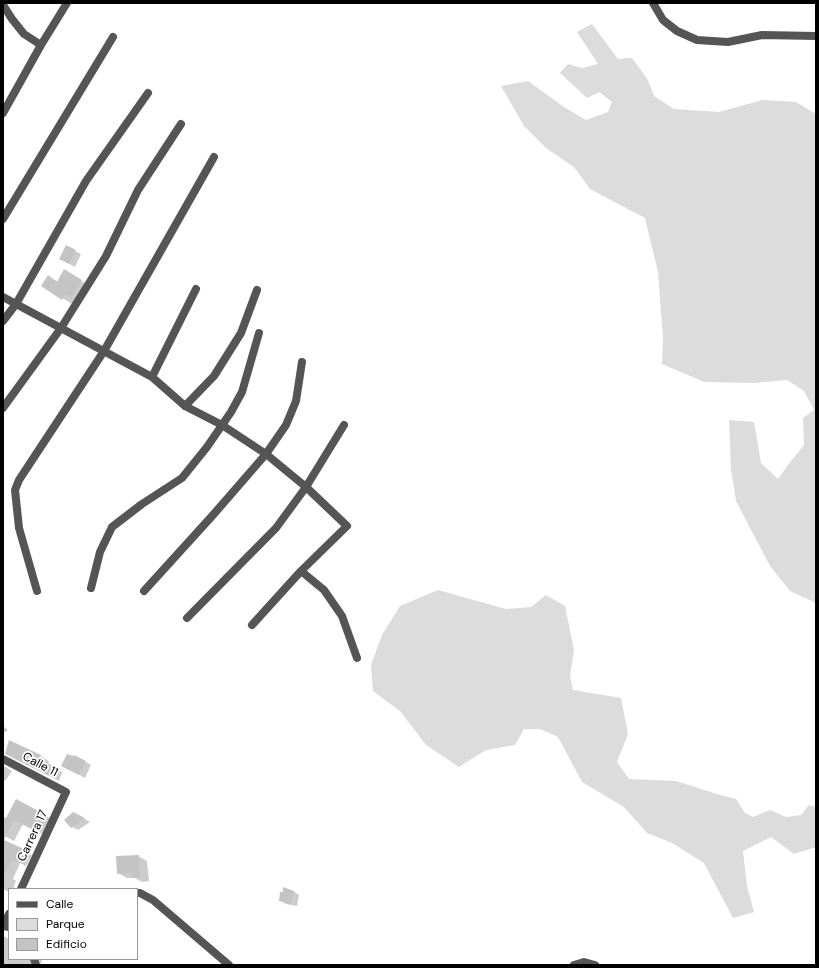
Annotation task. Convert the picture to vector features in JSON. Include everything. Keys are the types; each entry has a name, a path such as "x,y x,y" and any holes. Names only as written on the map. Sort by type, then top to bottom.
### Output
{"street":[{"path":"3,113 41,45 67,3"},
{"path":"653,3 663,20 677,31 696,40 728,42 762,35 816,36"},
{"path":"4,5 12,19 24,34 41,45"},
{"path":"3,219 113,37"},
{"path":"3,321 16,304 86,181 148,93"},
{"path":"3,408 61,328 106,256 138,190 180,124"},
{"path":"37,591 19,528 15,490 19,480 104,351 214,157"},
{"path":"152,377 196,289"},
{"path":"185,406 214,376 241,333 258,290"},
{"path":"3,297 152,377 185,406 222,425 266,454 306,487 346,526 301,571 252,625"},
{"path":"91,588 100,552 112,527 142,504 182,478 231,412 242,392 259,333"},
{"path":"144,591 213,516 266,454 286,425 296,401 302,362"},
{"path":"187,618 276,528 306,487 344,425"},
{"path":"301,571 324,590 342,616 357,658"},
{"name":"Calle 11","path":"3,759 66,792"},
{"name":"Carrera 17","path":"21,888 66,792"},
{"path":"138,893 152,900 229,965"},
{"path":"3,926 8,916"},
{"path":"574,965 584,962 595,965"}],"green space":[{"path":"592,24 618,59 632,58 648,80 654,96 674,109 719,112 762,100 796,102 816,114 816,603 790,591 770,566 736,501 731,469 729,420 754,422 761,463 778,479 804,445 803,418 814,410 804,391 787,380 754,383 704,382 662,364 663,338 658,272 645,218 590,189 574,167 546,148 524,126 501,86 528,81 564,107 586,120 608,112 612,102 599,92 587,98 560,73 568,64 582,68 598,64 577,32"},
{"path":"438,590 506,609 531,607 546,595 565,606 574,650 570,676 573,690 621,698 628,734 617,762 629,779 676,781 736,799 745,813 753,817 770,810 786,817 801,815 809,805 816,807 816,847 794,854 771,837 743,851 747,886 754,912 733,918 704,863 672,843 647,833 624,807 582,782 558,737 540,729 524,729 515,745 486,750 459,767 426,745 400,711 373,691 371,665 382,635 400,606"}],"building":[{"path":"66,245 76,250 69,264 59,259"},
{"path":"64,269 82,280 72,298 65,294 62,300 41,286 48,275 57,282"},
{"path":"9,740 41,755 39,760 54,766 50,776 5,754"},
{"path":"67,754 74,755 86,761 79,775 61,766"},
{"path":"16,799 46,815 37,832 14,820 4,840 24,849 18,862 12,860 3,878 3,817 6,818"},
{"path":"73,812 85,818 71,828 64,820"},
{"path":"139,855 140,877 132,877 132,873 117,874 116,856"},
{"path":"283,887 294,891 291,904 279,901 280,892 283,892"}]}
